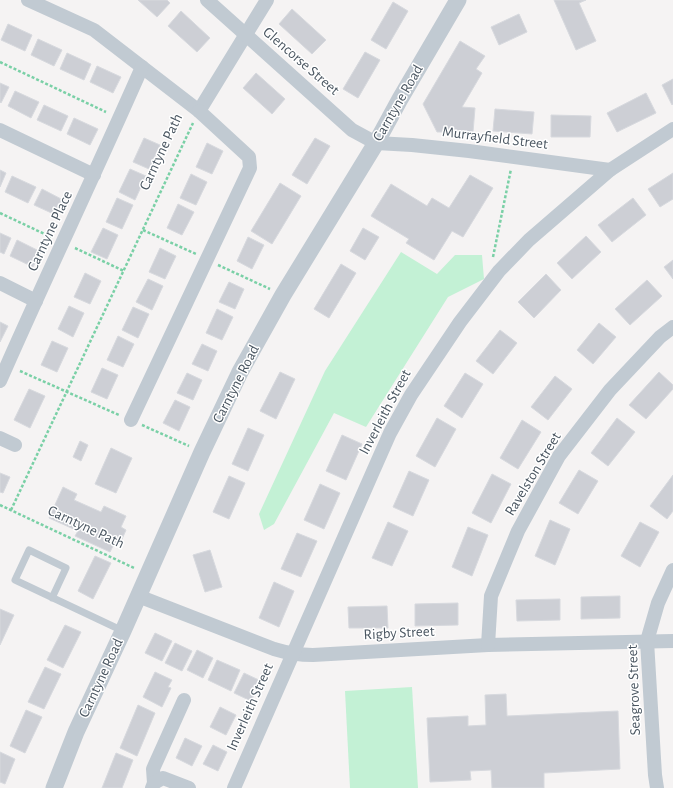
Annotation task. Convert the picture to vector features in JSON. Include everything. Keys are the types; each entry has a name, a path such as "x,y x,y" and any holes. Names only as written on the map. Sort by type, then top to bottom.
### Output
{"street":[{"path":"28,0 94,30 199,112 267,0"},
{"name":"Glencorse Street","path":"207,0 352,130 376,142"},
{"name":"Carntyne Road","path":"54,788 76,732 123,631 202,452 240,372 283,295 376,142 458,0"},
{"name":"Carntyne Place","path":"0,381 142,67"},
{"name":"Carntyne Path","path":"131,420 250,168 249,157 199,112"},
{"name":"Inverleith Street","path":"234,788 390,433 410,395 460,322 499,271 529,240 610,170 673,129"},
{"path":"0,130 94,175"},
{"name":"Murrayfield Street","path":"376,142 514,157 610,170"},
{"path":"0,283 36,301"},
{"name":"Ravelston Street","path":"488,645 491,596 518,531 560,456 610,390 660,337 673,327"},
{"path":"0,438 15,445"},
{"name":"Seagrove Street","path":"657,788 647,641 658,603 673,570"},
{"name":"Rigby Street","path":"138,596 274,649 292,654 313,655 488,645 673,641"},
{"path":"153,785 153,769 184,700"},
{"path":"153,785 163,778 189,788"}],"lane":[{"path":"52,598 66,568 29,550 15,580 52,598 123,631"}],"path":[{"path":"0,62 120,118"},
{"name":"Carntyne Path","path":"11,510 199,112"},
{"path":"499,271 492,262 514,157"},
{"path":"7,365 202,452"},
{"name":"Carntyne Path","path":"0,505 147,574"}],"green space":[{"path":"401,252 437,274 455,255 482,255 484,279 448,297 366,427 334,413 274,524 264,530 259,514 325,371"},
{"path":"412,687 418,788 350,788 345,691"}],"building":[{"path":"138,0 167,0 170,3 157,17"},
{"path":"554,0 586,0 579,3 596,41 576,50"},
{"path":"393,2 408,11 386,49 371,40"},
{"path":"292,9 326,40 312,54 279,24"},
{"path":"181,11 210,38 197,52 168,26"},
{"path":"519,14 527,32 499,45 491,27"},
{"path":"8,24 32,35 25,51 1,40"},
{"path":"38,39 62,50 54,66 31,55"},
{"path":"460,41 485,56 476,69 482,73 462,107 475,108 473,132 437,132 423,104"},
{"path":"365,52 380,60 358,98 343,89"},
{"path":"67,53 91,64 84,80 60,69"},
{"path":"97,66 121,77 113,93 90,82"},
{"path":"256,73 285,99 272,114 243,88"},
{"path":"673,79 673,104 672,105 662,85"},
{"path":"0,83 9,87 1,103 0,102"},
{"path":"15,91 39,102 31,118 8,106"},
{"path":"646,93 656,113 617,132 607,113"},
{"path":"44,105 68,116 61,131 37,120"},
{"path":"495,109 534,112 532,134 493,131"},
{"path":"551,115 591,116 590,137 551,137"},
{"path":"74,118 98,129 90,145 67,134"},
{"path":"144,138 160,145 149,169 133,162"},
{"path":"315,138 330,146 307,184 292,175"},
{"path":"207,143 223,151 212,174 196,167"},
{"path":"130,169 146,176 135,200 119,192"},
{"path":"0,170 6,173 0,187"},
{"path":"673,173 673,199 660,207 648,189"},
{"path":"191,174 207,182 196,205 180,198"},
{"path":"470,175 493,188 463,237 452,231 434,260 406,243 409,239 371,216 391,184 427,206 432,198 449,208"},
{"path":"12,176 36,187 28,203 5,192"},
{"path":"280,183 301,196 272,244 251,231"},
{"path":"42,189 65,201 58,216 34,205"},
{"path":"117,198 133,205 122,229 106,222"},
{"path":"633,198 646,215 612,242 598,225"},
{"path":"178,204 194,212 182,235 167,228"},
{"path":"103,228 118,235 107,259 91,252"},
{"path":"363,228 379,237 365,260 350,251"},
{"path":"0,233 11,238 4,254 0,252"},
{"path":"586,236 601,252 572,279 557,263"},
{"path":"248,237 264,245 252,269 237,261"},
{"path":"17,240 41,252 33,267 10,256"},
{"path":"160,248 176,256 165,279 149,272"},
{"path":"673,260 673,279 664,267"},
{"path":"341,264 356,273 329,318 314,309"},
{"path":"85,273 101,281 90,304 74,297"},
{"path":"546,274 561,290 534,318 518,302"},
{"path":"148,279 163,286 152,310 136,302"},
{"path":"647,280 662,296 630,325 615,309"},
{"path":"229,282 244,289 235,309 219,302"},
{"path":"69,306 84,313 73,337 58,329"},
{"path":"133,307 149,314 138,338 122,330"},
{"path":"217,309 233,317 222,340 206,333"},
{"path":"0,322 8,326 0,342"},
{"path":"599,323 616,337 593,364 577,350"},
{"path":"500,330 517,343 493,374 476,361"},
{"path":"118,336 134,344 123,367 107,360"},
{"path":"52,341 68,348 57,372 41,365"},
{"path":"202,344 217,351 208,371 192,364"},
{"path":"102,368 118,375 107,399 91,392"},
{"path":"280,372 295,379 276,419 260,411"},
{"path":"659,372 673,385 673,389 646,419 629,405"},
{"path":"187,373 202,380 193,400 177,393"},
{"path":"465,373 483,384 462,418 444,406"},
{"path":"555,376 572,389 548,420 531,407"},
{"path":"29,389 45,396 30,428 14,420"},
{"path":"175,400 190,407 179,431 163,423"},
{"path":"437,418 456,429 435,467 416,456"},
{"path":"617,418 635,432 608,466 591,453"},
{"path":"522,420 541,432 518,469 500,458"},
{"path":"248,428 264,435 248,471 232,464"},
{"path":"342,435 362,444 346,480 326,471"},
{"path":"80,441 88,445 81,461 73,457"},
{"path":"111,448 132,458 116,493 95,484"},
{"path":"579,470 598,481 578,514 559,503"},
{"path":"409,471 429,480 413,516 393,507"},
{"path":"0,473 10,477 3,493 0,492"},
{"path":"492,474 511,484 491,523 472,513"},
{"path":"673,475 673,511 667,519 650,506"},
{"path":"229,476 245,483 229,519 213,512"},
{"path":"320,484 340,493 324,529 304,520"},
{"path":"63,487 77,494 74,500 101,512 104,506 126,516 121,527 126,530 119,546 114,544 110,552 75,536 78,531 49,518"},
{"path":"550,520 570,529 555,565 535,556"},
{"path":"388,522 408,531 392,566 372,558"},
{"path":"640,522 659,532 640,567 621,556"},
{"path":"468,527 488,535 472,576 452,567"},
{"path":"297,533 317,541 301,577 281,569"},
{"path":"210,550 222,587 205,592 193,555"},
{"path":"95,556 111,563 93,599 78,591"},
{"path":"274,582 294,591 279,627 259,618"},
{"path":"620,596 620,618 581,619 581,597"},
{"path":"560,599 560,620 517,621 516,600"},
{"path":"458,603 458,625 415,626 415,604"},
{"path":"387,606 388,628 349,628 348,607"},
{"path":"0,609 14,615 0,645"},
{"path":"65,625 81,632 63,668 47,660"},
{"path":"155,633 172,641 162,661 145,653"},
{"path":"175,643 192,651 182,671 165,663"},
{"path":"197,650 213,658 203,678 187,670"},
{"path":"217,660 240,670 231,691 208,680"},
{"path":"45,667 61,674 44,709 28,702"},
{"path":"155,672 172,680 168,687 171,688 162,707 143,697"},
{"path":"244,673 261,681 251,701 234,693"},
{"path":"506,694 507,716 618,711 620,769 544,773 544,788 492,788 491,770 470,771 471,780 430,782 427,718 468,716 468,726 486,725 485,695"},
{"path":"138,705 155,713 137,756 120,748"},
{"path":"220,707 236,715 226,735 210,727"},
{"path":"26,710 42,717 25,753 10,746"},
{"path":"185,738 202,746 192,766 176,758"},
{"path":"213,745 227,752 218,771 203,764"},
{"path":"0,752 15,759 5,784 0,782"},
{"path":"116,753 133,760 122,788 102,788"}]}
